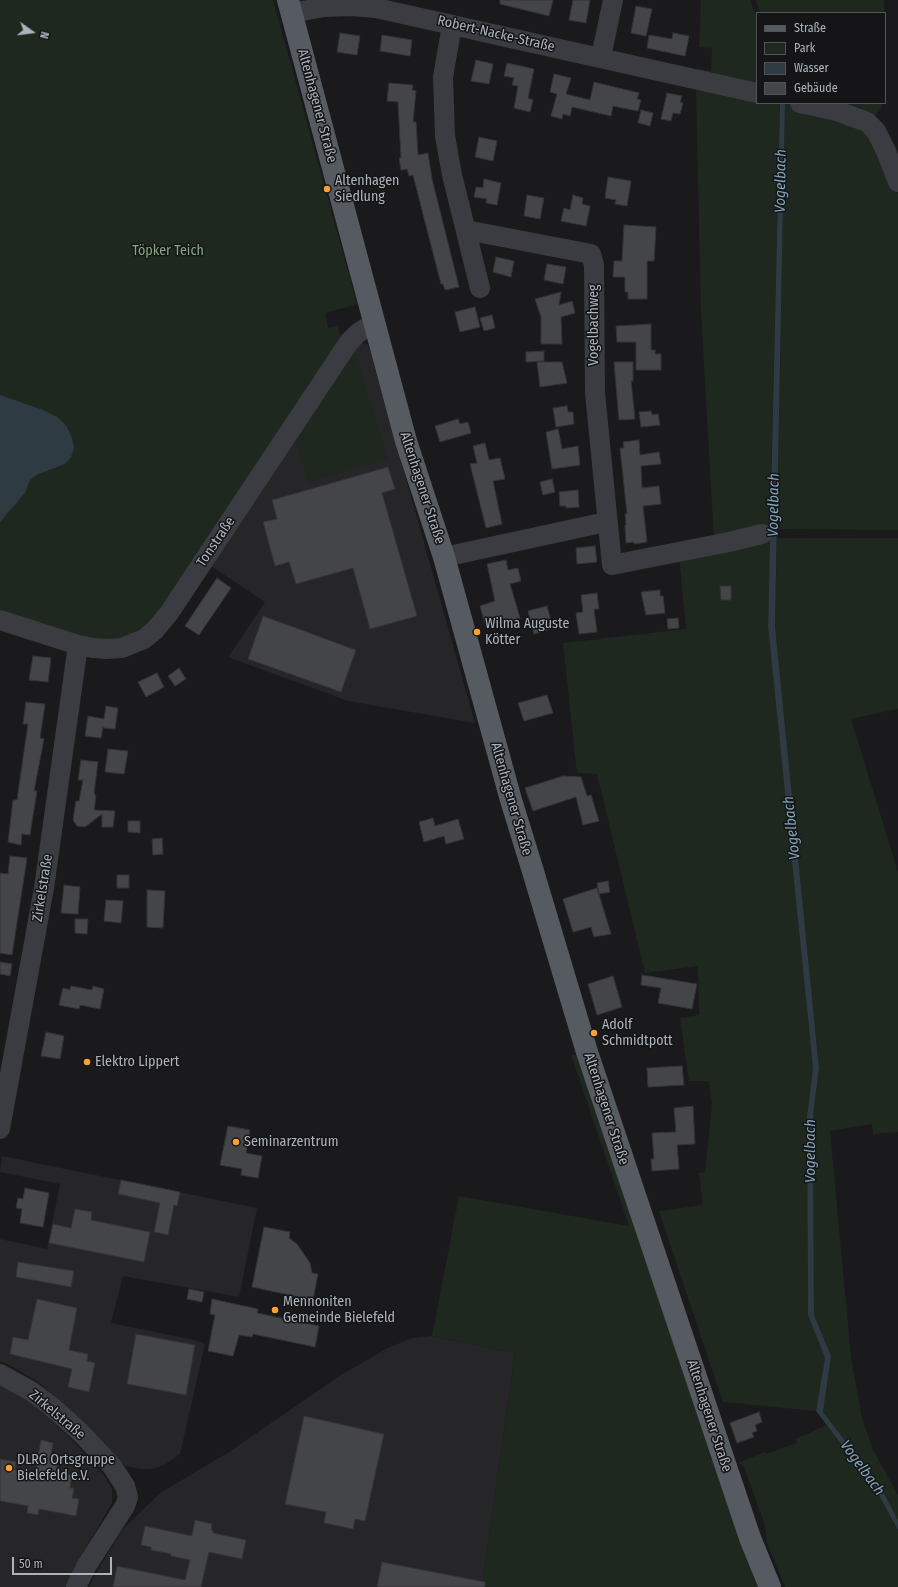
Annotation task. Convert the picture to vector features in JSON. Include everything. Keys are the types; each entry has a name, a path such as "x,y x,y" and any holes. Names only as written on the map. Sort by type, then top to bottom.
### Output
{"main road":[{"name":"Altenhagener Straße","path":"290,6 406,441 444,557 511,800 588,1052 750,1538 770,1587"}],"street":[{"path":"600,57 613,0"},
{"name":"Robert-Nacke-Straße","path":"290,6 324,7 391,5 452,24 756,93"},
{"path":"452,24 443,77 443,118 452,175 480,288"},
{"path":"805,104 837,111 867,122 876,131 886,151 898,182"},
{"name":"Vogelbachweg","path":"466,230 580,250 591,254 594,265 595,393 606,522 612,565 762,534"},
{"name":"Tonstraße","path":"0,620 78,645 106,650 122,648 144,639 155,630 169,613 349,342 358,333 374,323"},
{"path":"444,557 606,522"},
{"name":"Zirkelstraße","path":"0,1129 44,888 78,645"},
{"name":"Zirkelstraße","path":"0,1374 31,1391 51,1406 80,1432 112,1466 125,1486 128,1496 125,1506 87,1565 76,1587"}],"shaded area":[{"path":"359,343 368,344 475,723 348,701 228,657 265,602 211,566"},
{"path":"2,1156 257,1208 239,1297 123,1276 111,1323 195,1340 205,1344 180,1454 166,1464 153,1469 141,1469 125,1466 86,1424 37,1381 0,1361 0,1239 47,1249 60,1184 0,1172"},
{"path":"431,1336 515,1353 482,1587 89,1587 98,1569 123,1529 160,1493 229,1452 341,1375 388,1348 412,1338"},
{"path":"0,1385 32,1401 74,1442 106,1478 112,1489 112,1503 78,1561 68,1587 0,1587"}],"green space":[{"name":"Töpker Teich","path":"0,0 273,0 357,304 325,313 328,328 338,325 341,339 218,527 150,622 133,634 116,640 95,641 0,613"},
{"path":"701,0 750,0 756,16 756,90 697,72 698,69 711,71 712,48 699,47"},
{"path":"756,0 884,0 884,12 760,12"},
{"path":"696,89 756,96 756,104 780,104 770,530 714,541 701,311"},
{"path":"785,104 790,104 842,115 858,121 887,163 898,193 898,530 777,529"},
{"path":"817,104 882,104 881,109 871,120"},
{"path":"354,349 388,458 308,483 295,439"},
{"path":"770,538 768,626 813,1068 807,1116 808,1315 825,1358 816,1411 723,1402 659,1211 703,1205 699,1173 705,1172 712,1104 709,1081 689,1081 680,1018 699,1015 698,966 645,973 597,774 577,773 563,643 686,629 679,556"},
{"path":"777,538 898,538 898,709 851,719 898,872 898,1132 873,1134 872,1124 830,1131 851,1357 862,1418 874,1452 898,1495 898,1520 880,1486 823,1412 831,1356 814,1315 813,1117 819,1068 775,626"},
{"path":"571,1054 578,1056 761,1587 482,1587 515,1353 432,1336 459,1196 629,1226"},
{"path":"827,1425 875,1488 898,1530 898,1587 785,1587 767,1543 765,1525 743,1465 738,1463 765,1452 766,1454 797,1443 796,1439"}],"water":[{"name":"Vogelbach","path":"780,104 785,104 775,626 819,1068 813,1117 814,1315 831,1356 823,1412 880,1486 898,1520 898,1530 875,1488 816,1411 825,1358 808,1315 807,1116 813,1068 768,626"},
{"path":"0,395 43,410 57,417 66,425 74,447 71,457 65,464 38,474 30,480 25,493 0,522"}],"building":[{"path":"500,0 553,0 549,16 500,4"},
{"path":"573,0 590,0 586,23 569,20"},
{"path":"636,6 652,9 646,36 631,33"},
{"path":"340,33 360,36 357,55 337,52"},
{"path":"673,33 689,36 685,56 647,48 649,35 672,39"},
{"path":"382,35 412,40 410,56 380,51"},
{"path":"476,60 493,64 489,84 471,81"},
{"path":"507,63 534,69 528,98 533,100 530,112 514,108 518,86 512,85 514,78 504,76"},
{"path":"554,74 571,78 566,94 590,100 594,82 639,93 637,99 641,100 638,111 613,106 611,116 572,107 570,116 563,114 562,119 551,116 557,94 550,92"},
{"path":"389,83 413,85 412,90 416,91 413,122 416,122 418,155 428,153 432,179 459,287 445,290 443,284 441,284 413,175 409,176 407,169 401,170 399,158 401,158 398,102 387,101"},
{"path":"667,93 682,96 680,102 683,103 680,114 673,113 671,121 661,119"},
{"path":"641,110 653,113 650,126 638,123"},
{"path":"479,137 497,141 493,161 475,157"},
{"path":"608,177 631,181 627,206 615,204 616,200 605,198"},
{"path":"484,179 501,183 497,205 486,203 487,199 474,197 476,187 483,188"},
{"path":"527,195 544,198 540,219 524,216"},
{"path":"573,195 583,198 582,204 590,206 586,226 561,221 564,208 570,210"},
{"path":"624,225 656,227 654,261 647,261 647,299 628,299 628,292 625,292 625,277 613,277 614,261 622,261"},
{"path":"496,257 514,261 511,277 493,272"},
{"path":"547,264 566,267 563,284 544,280"},
{"path":"561,292 559,305 572,301 575,313 561,317 562,344 541,344 541,317 535,299"},
{"path":"475,307 480,327 460,332 455,312"},
{"path":"492,315 495,328 484,331 480,318"},
{"path":"651,324 651,350 655,350 655,354 661,354 661,370 636,370 636,342 617,342 616,326"},
{"path":"544,351 544,361 526,362 526,352"},
{"path":"537,362 562,362 567,383 540,387"},
{"path":"614,362 633,362 633,381 631,381 635,419 619,420"},
{"path":"567,406 568,412 573,412 574,424 556,427 553,408"},
{"path":"651,411 652,415 658,414 660,425 641,427 639,412"},
{"path":"458,419 460,424 468,422 471,433 440,442 435,426"},
{"path":"558,429 562,449 578,446 580,465 552,469 546,432"},
{"path":"639,440 640,455 659,452 661,464 641,466 642,488 659,486 661,504 643,506 647,542 634,544 634,542 626,543 625,514 627,514 620,448 624,448 623,442"},
{"path":"485,443 489,460 500,458 505,479 493,481 502,524 486,528 470,464 477,463 473,446"},
{"path":"388,467 395,489 382,493 417,616 370,629 353,568 296,584 289,562 275,566 263,522 277,519 272,500"},
{"path":"552,479 555,492 543,495 540,482"},
{"path":"578,490 579,507 566,508 566,506 560,506 559,492"},
{"path":"595,546 597,562 577,564 576,548"},
{"path":"506,560 508,570 518,568 521,581 510,584 520,618 486,628 480,606 495,601 487,564"},
{"path":"217,578 231,588 199,635 185,626"},
{"path":"720,586 731,586 731,600 721,600"},
{"path":"660,590 660,596 663,596 665,613 646,615 641,592"},
{"path":"597,593 599,609 594,609 597,632 579,634 576,613 583,612 581,595"},
{"path":"547,606 553,628 534,634 528,611"},
{"path":"263,616 356,650 341,692 248,659"},
{"path":"678,618 679,628 668,629 667,619"},
{"path":"33,656 51,658 48,682 29,680"},
{"path":"179,668 186,679 175,686 168,676"},
{"path":"157,673 164,687 146,697 138,682"},
{"path":"547,695 553,713 524,721 518,703"},
{"path":"26,702 45,704 40,738 44,739 34,791 37,791 30,835 22,834 21,845 8,842 13,800 17,800 28,724 23,724"},
{"path":"106,706 118,708 115,729 103,728 103,726 101,738 85,736 88,716 104,719"},
{"path":"108,749 128,751 124,774 105,772"},
{"path":"81,760 98,762 94,793 96,796 94,810 115,811 113,827 102,827 102,814 85,827 77,826 73,820 76,801 79,801 83,780 78,780"},
{"path":"563,776 581,777 587,796 591,795 599,821 583,825 576,797 533,811 525,788"},
{"path":"433,818 435,826 458,819 464,839 446,844 444,836 424,842 419,822"},
{"path":"128,821 140,821 140,833 128,832"},
{"path":"162,838 163,854 153,855 152,839"},
{"path":"10,856 27,858 12,955 0,953 0,873 8,874"},
{"path":"117,875 129,875 129,888 117,888"},
{"path":"608,881 610,892 599,894 597,883"},
{"path":"64,885 80,887 78,914 61,913"},
{"path":"597,888 611,934 594,937 591,927 573,932 563,899"},
{"path":"147,890 165,891 163,928 147,927"},
{"path":"106,900 123,901 121,923 104,921"},
{"path":"75,919 88,919 87,934 75,933"},
{"path":"0,962 12,964 10,976 0,974"},
{"path":"642,975 697,984 692,1009 658,1003 661,988 641,985"},
{"path":"613,976 622,1007 597,1015 588,984"},
{"path":"71,986 92,990 93,986 104,989 100,1009 80,1005 79,1009 59,1005 63,988 70,990"},
{"path":"46,1032 64,1036 60,1059 41,1056"},
{"path":"682,1066 684,1085 648,1087 647,1068"},
{"path":"693,1106 695,1144 677,1145 679,1169 652,1171 651,1159 654,1159 652,1133 676,1132 674,1108"},
{"name":"Seminarzentrum","path":"228,1126 250,1130 246,1153 262,1156 258,1178 241,1175 242,1169 220,1165"},
{"path":"121,1180 180,1192 177,1206 174,1205 168,1235 154,1232 160,1203 118,1194"},
{"path":"25,1188 49,1193 43,1227 20,1223 22,1209 16,1208 18,1198 23,1199"},
{"path":"75,1209 92,1212 91,1220 150,1232 144,1262 49,1243 53,1224 71,1228"},
{"path":"264,1227 290,1232 289,1238 297,1244 310,1263 312,1273 318,1274 313,1300 252,1287"},
{"path":"18,1262 74,1271 71,1287 16,1277"},
{"path":"189,1289 204,1292 202,1302 187,1299"},
{"path":"37,1299 77,1308 69,1350 88,1354 87,1361 95,1363 89,1392 68,1387 72,1369 10,1354 13,1337 28,1340"},
{"path":"212,1299 258,1309 257,1313 319,1326 315,1347 253,1334 252,1337 239,1335 233,1356 208,1351 215,1315 210,1314"},
{"path":"136,1334 195,1345 186,1395 127,1384"},
{"path":"759,1412 762,1422 755,1425 757,1431 752,1433 754,1437 737,1443 730,1423"},
{"path":"304,1416 384,1434 365,1521 355,1519 353,1529 324,1523 326,1512 285,1504"},
{"path":"41,1440 53,1443 50,1460 58,1462 56,1472 72,1475 70,1488 74,1488 72,1498 79,1499 76,1516 39,1509 38,1515 27,1513 28,1506 0,1501 0,1459 16,1462 15,1470 35,1474"},
{"path":"195,1520 212,1524 211,1530 213,1533 246,1540 242,1559 209,1552 201,1587 113,1587 117,1566 185,1580 190,1560 151,1550 151,1547 141,1545 145,1526 192,1536"},
{"path":"382,1562 485,1582 485,1587 377,1587"}],"place":[{"name":"Altenhagen Siedlung","path":"327,189"},
{"name":"Wilma Auguste Kötter","path":"477,632"},
{"name":"Adolf Schmidtpott","path":"594,1033"},
{"name":"Elektro Lippert","path":"87,1062"},
{"name":"Seminarzentrum","path":"236,1142"},
{"name":"Mennoniten Gemeinde Bielefeld","path":"275,1310"},
{"name":"DLRG Ortsgruppe Bielefeld e.V.","path":"9,1468"}]}
